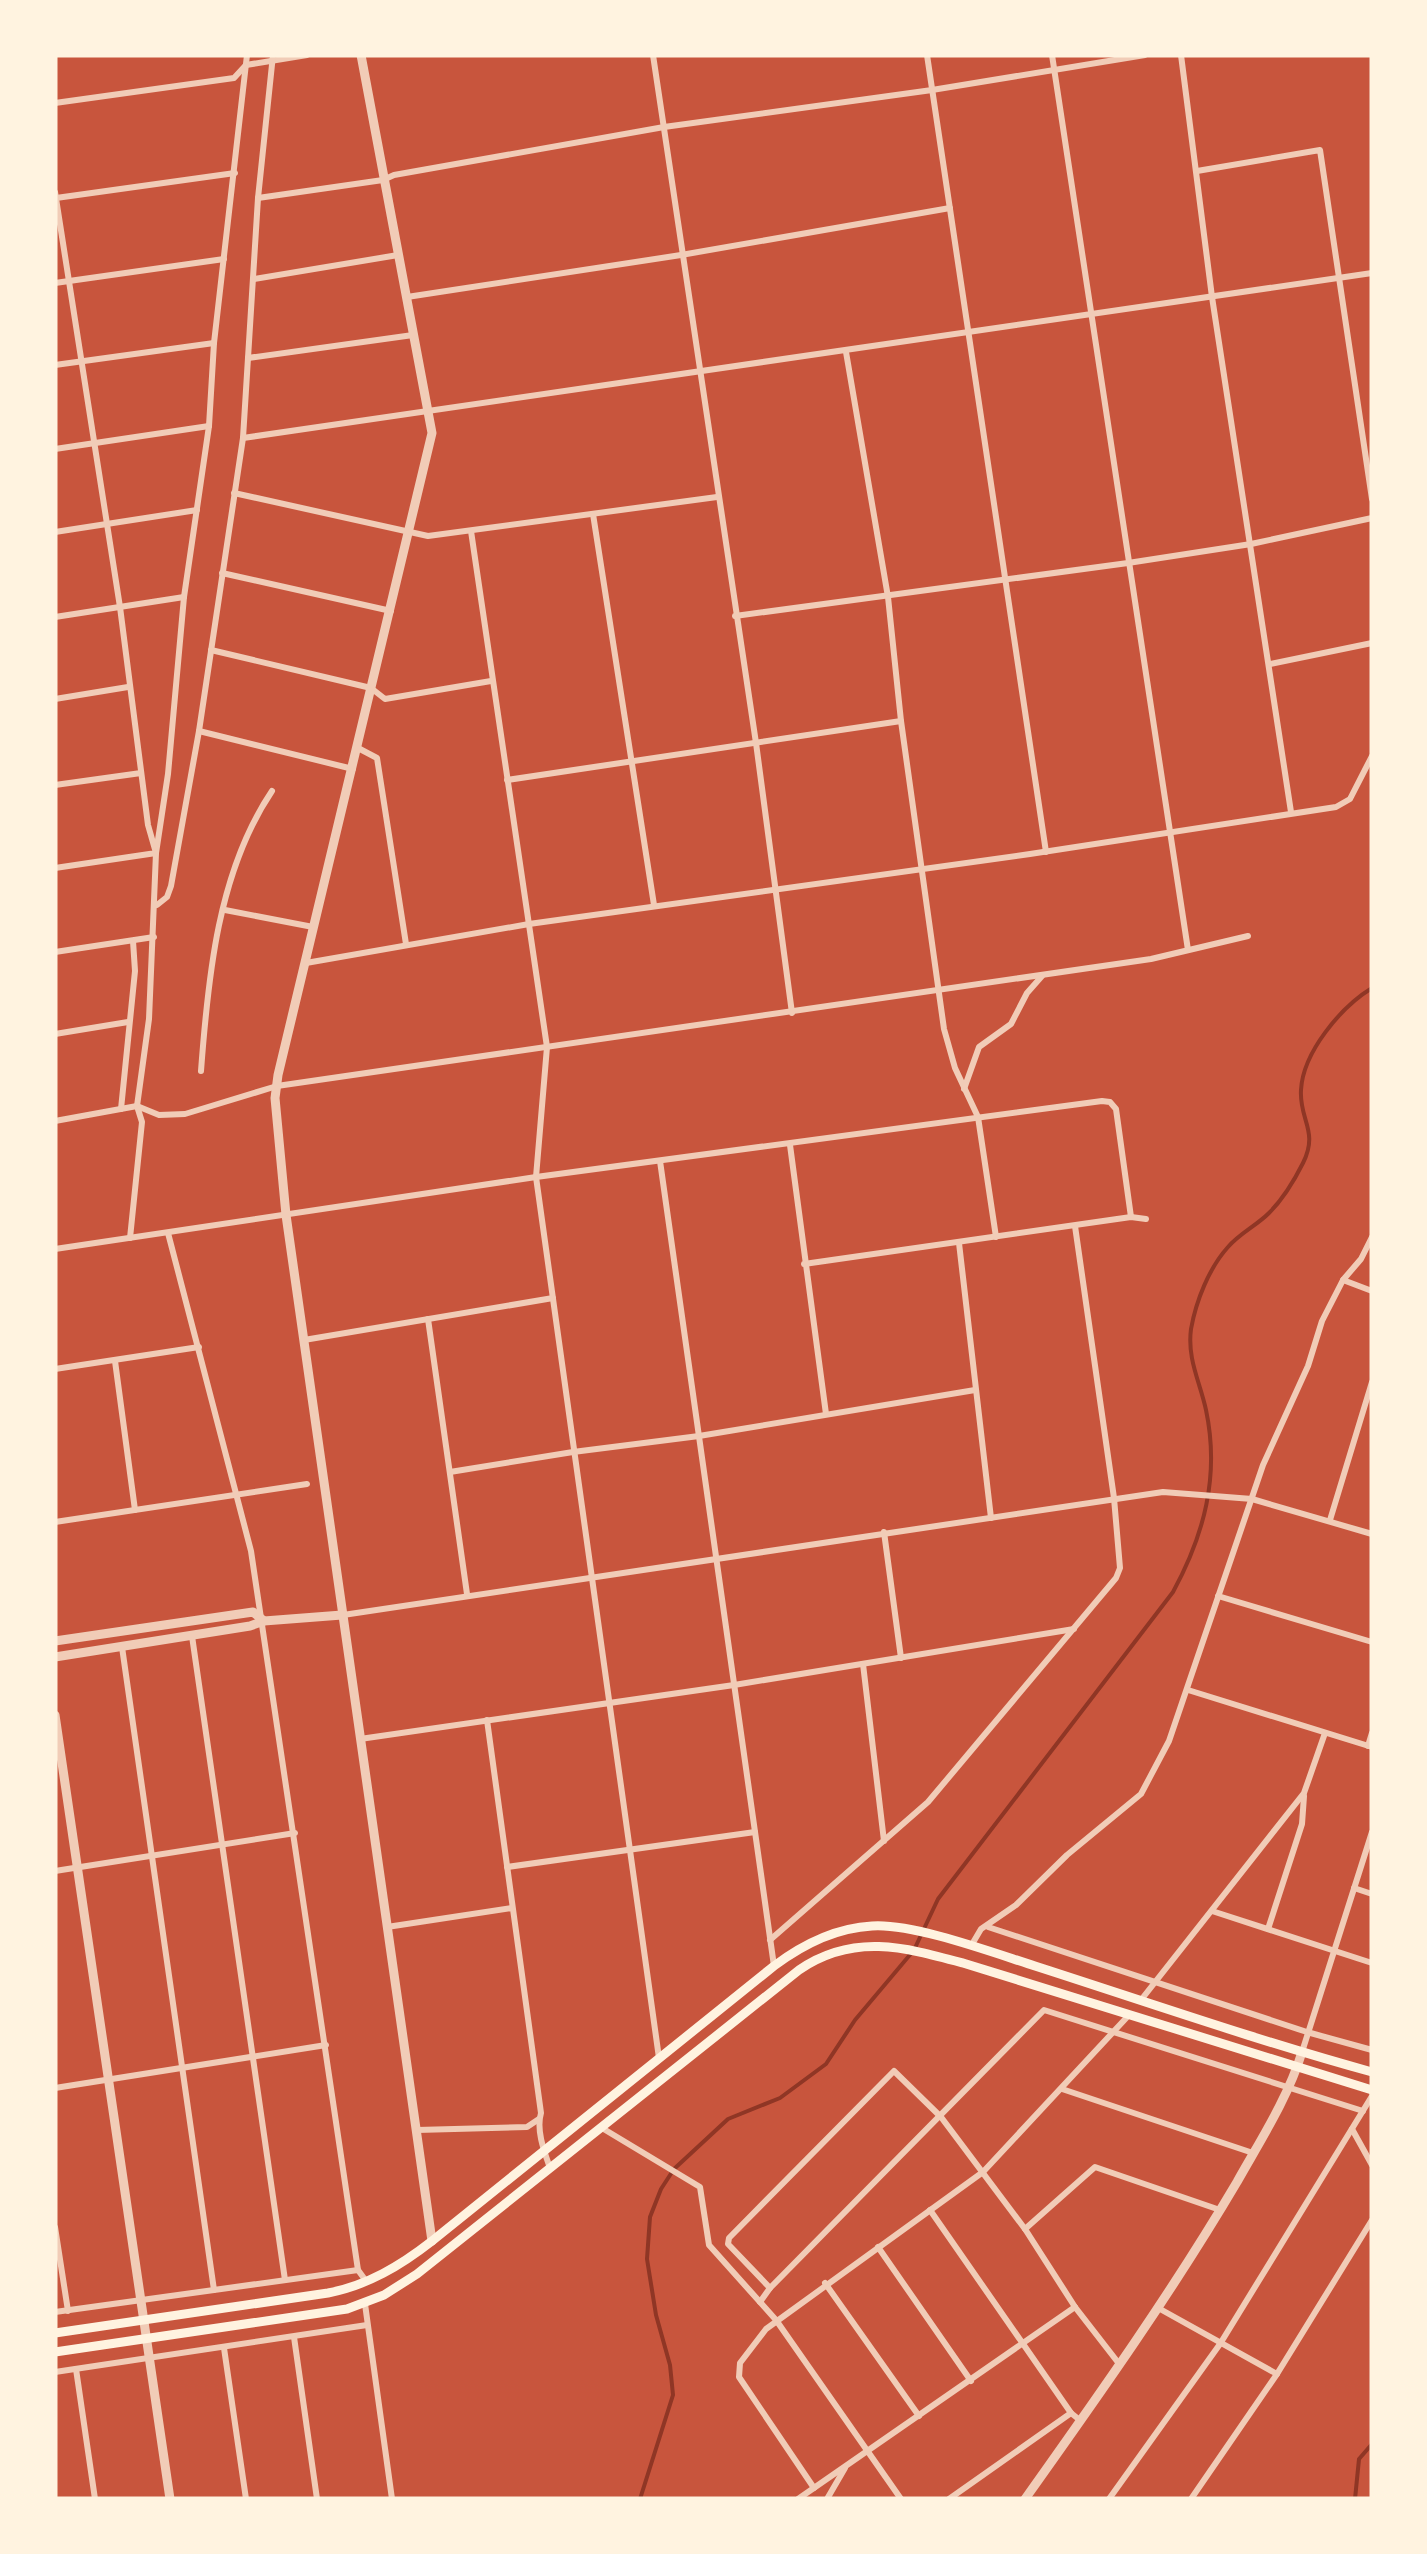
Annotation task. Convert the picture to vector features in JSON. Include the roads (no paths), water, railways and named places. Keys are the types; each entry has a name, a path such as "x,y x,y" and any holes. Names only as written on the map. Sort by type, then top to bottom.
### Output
{"main road":[{"path":"55,2334 328,2293 367,2282 406,2261 432,2241 774,1966 823,1937 872,1926 894,1927 971,1946 1372,2072"},
{"path":"55,2352 365,2304 417,2274 799,1970 848,1947 877,1944 918,1950 1372,2093"}],"street":[{"path":"130,1238 142,1122 138,1106 154,937 156,853 168,774 184,597 209,426 214,343 247,55"},
{"path":"55,104 234,78 246,65 308,55"},
{"path":"361,55 432,433 277,1086 286,1216 432,2241"},
{"path":"653,55 756,743 792,1013"},
{"path":"927,55 1046,852"},
{"path":"1052,55 1188,950"},
{"path":"258,198 383,180 394,174 664,128 1146,55"},
{"path":"1180,55 1212,297 1291,812"},
{"path":"156,906 167,897 171,886 199,731 243,438 258,198 273,58"},
{"path":"1197,171 1320,150 1372,499"},
{"path":"156,853 148,825 120,607 55,196 235,173"},
{"path":"406,297 950,208"},
{"path":"254,278 398,255"},
{"path":"55,283 224,259"},
{"path":"243,438 1372,272"},
{"path":"248,358 413,335"},
{"path":"55,365 214,343"},
{"path":"846,352 888,598 944,1030 964,1090 978,1117 996,1238"},
{"path":"55,449 209,426"},
{"path":"234,493 428,536 717,497"},
{"path":"55,532 198,510"},
{"path":"593,514 654,905"},
{"path":"735,616 1128,563 1250,544 1372,518"},
{"path":"472,531 547,1047 536,1178 659,2059"},
{"path":"222,573 391,611"},
{"path":"55,617 184,597"},
{"path":"1270,664 1372,644"},
{"path":"211,650 371,688 390,699 491,681"},
{"path":"55,698 128,687"},
{"path":"507,780 901,721"},
{"path":"199,731 353,769"},
{"path":"358,748 376,758 406,944"},
{"path":"306,963 654,905 1046,852 1336,807 1347,802 1372,756"},
{"path":"55,785 141,773"},
{"path":"202,1071 208,973 231,874 254,818 272,791"},
{"path":"55,868 156,853"},
{"path":"225,910 314,928"},
{"path":"55,1120 138,1106 159,1115 186,1114 277,1086 1043,975 1248,936"},
{"path":"55,952 154,937"},
{"path":"122,1109 135,972 132,940"},
{"path":"964,1090 979,1047 1010,1024 1027,993 1043,975"},
{"path":"55,1034 128,1022"},
{"path":"55,1249 536,1178 1110,1102 1116,1108 1131,1217"},
{"path":"790,1145 826,1414"},
{"path":"660,1161 774,1966"},
{"path":"804,1264 1131,1217 1146,1219"},
{"path":"770,1940 928,1802 1074,1629 1120,1568 1114,1498 1075,1226"},
{"path":"168,1232 239,1494 264,1621 358,2270 367,2282"},
{"path":"971,1946 981,1930 1016,1905 1089,1836 1141,1794 1170,1742 1263,1466 1308,1366 1322,1321 1372,1237"},
{"path":"959,1244 991,1518"},
{"path":"1343,1280 1372,1291"},
{"path":"303,1340 553,1298"},
{"path":"428,1318 467,1594"},
{"path":"55,1369 199,1347"},
{"path":"115,1361 135,1510"},
{"path":"1330,1520 1372,1382"},
{"path":"450,1472 975,1390"},
{"path":"55,1522 307,1484"},
{"path":"55,1657 255,1626 264,1621 342,1615 716,1561 1114,1498 1188,1492 1252,1498 1372,1534"},
{"path":"884,1532 900,1658"},
{"path":"1218,1596 1372,1642"},
{"path":"55,1640 253,1612 264,1621"},
{"path":"360,1739 734,1685 1074,1629"},
{"path":"192,1636 285,2280"},
{"path":"122,1646 214,2290"},
{"path":"863,1664 884,1841"},
{"path":"1188,1690 1370,1746 1372,1732"},
{"path":"55,1715 170,2499"},
{"path":"487,1720 539,2119 551,2169"},
{"path":"1268,1929 1302,1824 1304,1793 1325,1733"},
{"path":"1141,2000 1304,1793"},
{"path":"55,1871 295,1832"},
{"path":"507,1867 755,1832"},
{"path":"1025,2499 1160,2309 1287,2089 1372,1832"},
{"path":"1354,1888 1372,1894"},
{"path":"387,1927 512,1908"},
{"path":"1212,1911 1372,1963"},
{"path":"987,1927 1372,2050"},
{"path":"760,2302 1044,2010 1363,2111"},
{"path":"814,2488 739,2377 740,2363 776,2320 983,2172 1128,2015"},
{"path":"55,2088 326,2045"},
{"path":"770,2288 728,2244 729,2238 894,2070 941,2117 1025,2229 1075,2307 1121,2365"},
{"path":"1062,2089 1253,2153"},
{"path":"1109,2499 1220,2344 1372,2093"},
{"path":"417,2130 528,2127 539,2119"},
{"path":"602,2128 700,2186 710,2245 776,2320 901,2499"},
{"path":"1352,2128 1372,2165"},
{"path":"1025,2229 1095,2166 1220,2210"},
{"path":"930,2210 1071,2413 1081,2421"},
{"path":"1190,2499 1278,2374 1372,2220"},
{"path":"55,2227 68,2310"},
{"path":"878,2246 971,2381"},
{"path":"55,2312 358,2270"},
{"path":"826,2284 919,2416"},
{"path":"365,2304 392,2499"},
{"path":"798,2499 1075,2307"},
{"path":"1160,2309 1278,2374"},
{"path":"55,2372 367,2325"},
{"path":"294,2337 316,2499"},
{"path":"224,2348 246,2499"},
{"path":"76,2369 95,2499"},
{"path":"949,2499 1071,2413"},
{"path":"828,2499 845,2467"}],"waterway":[{"path":"640,2499 673,2395 647,2259 650,2217 661,2189 674,2169 728,2119 780,2098 826,2064 855,2020 914,1950 938,1899 1173,1592 1201,1527 1210,1482 1210,1434 1191,1350 1196,1307 1221,1255 1269,1213 1296,1176 1309,1142 1301,1100 1303,1075 1316,1046 1336,1019 1372,988"},
{"path":"1355,2499 1359,2459 1372,2444"}]}
